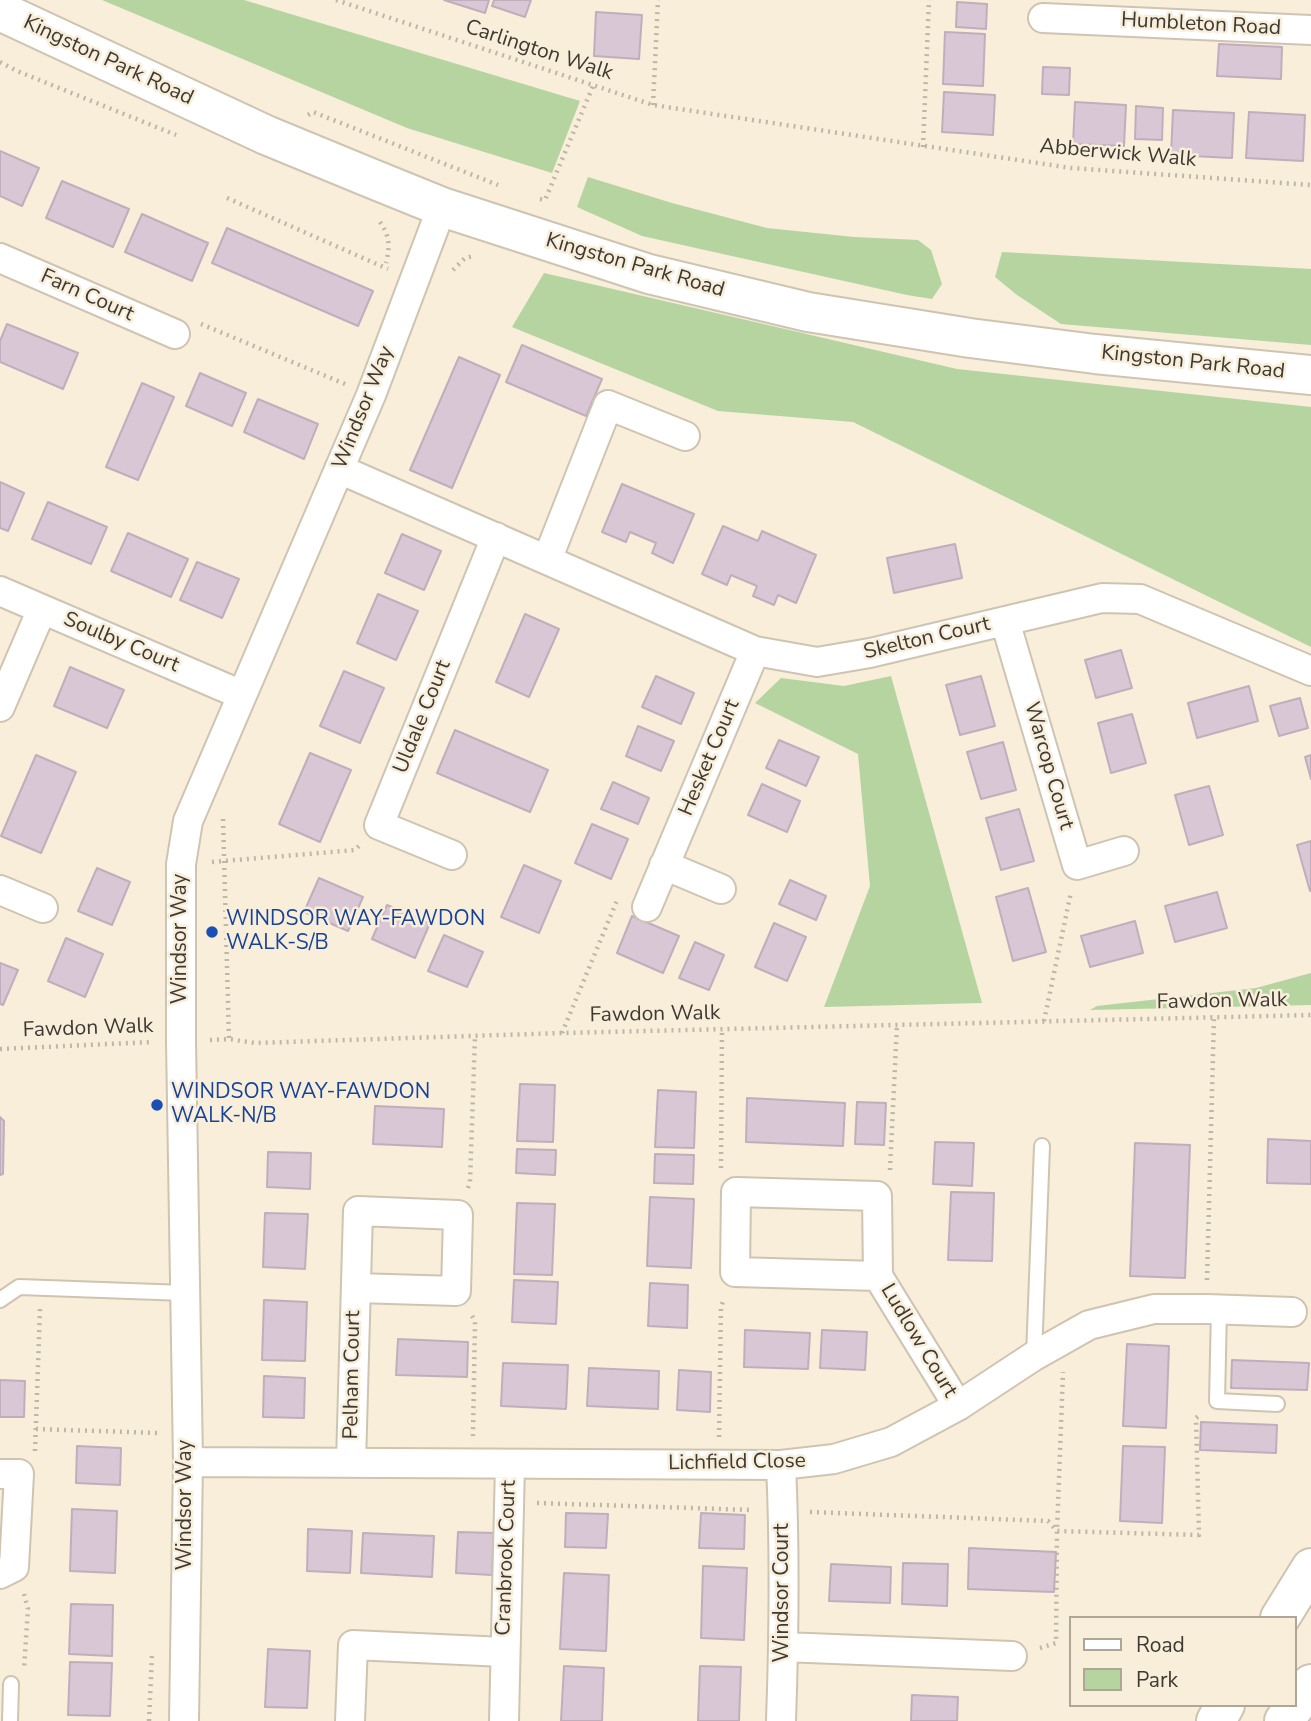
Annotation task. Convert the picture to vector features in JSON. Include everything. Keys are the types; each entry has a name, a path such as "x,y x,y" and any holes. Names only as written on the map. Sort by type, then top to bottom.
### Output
{"main road":[{"name":"Kingston Park Road","path":"0,11 265,135 442,207 649,274 808,312 970,338 1095,354 1311,375"},
{"path":"1281,1616 1311,1568"},
{"path":"1297,1703 1311,1684"}],"street":[{"name":"Humbleton Road","path":"1043,18 1092,10 1311,30"},
{"name":"Windsor Way","path":"184,1721 188,1462 181,864 188,821 340,469 442,207"},
{"name":"Farn Court","path":"0,258 175,334"},
{"path":"547,560 608,405 685,436"},
{"name":"Skelton Court","path":"340,469 755,651 817,662 870,653 1102,598 1140,599 1311,671"},
{"name":"Uldale Court","path":"379,825 496,537"},
{"name":"Soulby Court","path":"0,591 242,695"},
{"path":"0,707 42,609"},
{"name":"Warcop Court","path":"1005,621 1077,865"},
{"name":"Hesket Court","path":"646,907 755,651"},
{"path":"379,825 452,855"},
{"path":"1077,865 1124,851"},
{"path":"664,865 721,889"},
{"path":"0,890 43,908"},
{"path":"734,1272 736,1192 877,1196"},
{"name":"Ludlow Court","path":"877,1196 878,1276 958,1406"},
{"name":"Pelham Court","path":"351,1463 358,1211 458,1215"},
{"path":"456,1291 458,1215"},
{"name":"Ludlow Court","path":"734,1272 878,1276"},
{"name":"Pelham Court","path":"356,1288 456,1291"},
{"name":"Lichfield Close","path":"188,1462 781,1465 834,1459 891,1442 958,1406 1034,1356 1089,1325 1154,1309 1292,1312"},
{"name":"Cranbrook Court","path":"503,1721 510,1464"},
{"name":"Windsor Court","path":"781,1465 781,1721"},
{"path":"7,1571 9,1474"},
{"name":"Cranbrook Court","path":"350,1721 353,1645 504,1652"},
{"path":"783,1647 1012,1656"}],"lane":[{"path":"1034,1356 1042,1146"},
{"path":"0,1300 19,1287 185,1293"},
{"path":"1213,1309 1217,1401 1277,1404"},
{"path":"10,1721 11,1684"}],"path":[{"name":"Carlington Walk","path":"336,0 653,105 923,147"},
{"path":"653,105 658,0"},
{"path":"923,147 929,0"},
{"path":"0,62 181,137"},
{"path":"532,196 545,200 593,86"},
{"path":"313,112 506,188"},
{"name":"Abberwick Walk","path":"923,147 1071,168 1311,185"},
{"path":"227,198 385,267 389,249 388,233 378,219"},
{"path":"451,275 455,265 465,258 478,256"},
{"path":"175,334 202,324 371,394"},
{"path":"223,807 229,1039"},
{"path":"181,864 355,850 379,825"},
{"path":"562,1032 615,900 664,865"},
{"path":"1044,1021 1077,865"},
{"name":"Fawdon Walk","path":"0,1049 229,1039 256,1043 562,1032 1311,1015"},
{"path":"1213,1309 1214,1017"},
{"path":"877,1196 890,1172 897,1025"},
{"path":"722,1029 721,1172 736,1192"},
{"path":"458,1215 470,1182 475,1035"},
{"path":"718,1465 721,1307 734,1272"},
{"path":"9,1474 35,1457 41,1288"},
{"path":"456,1291 475,1321 472,1463"},
{"path":"1012,1656 1056,1643 1057,1531 1065,1339"},
{"path":"509,1502 1048,1521 1057,1531 1199,1535 1196,1418 1217,1401"},
{"path":"36,1429 187,1434"},
{"path":"7,1571 29,1609 26,1666 11,1684"}],"green space":[{"path":"102,0 244,0 580,101 552,173 407,128"},
{"path":"588,177 767,228 918,240 931,250 942,284 932,299 907,295 642,236 577,207"},
{"path":"1002,252 1311,269 1311,345 1061,324 995,277"},
{"path":"544,273 957,369 1311,407 1311,647 853,422 718,411 512,327"},
{"path":"891,676 982,1003 824,1007 870,886 858,754 755,703 781,678 844,686"},
{"path":"1311,973 1311,1005 1090,1010 1097,1006 1256,988"}],"building":[{"path":"444,0 489,0 485,13"},
{"path":"494,0 531,0 525,17 492,6"},
{"path":"957,2 987,4 986,29 956,27"},
{"path":"596,12 642,15 639,59 594,56"},
{"path":"945,32 985,34 983,86 943,84"},
{"path":"1219,44 1282,47 1281,79 1217,76"},
{"path":"1043,67 1070,68 1069,95 1042,94"},
{"path":"944,92 995,95 993,135 942,132"},
{"path":"1075,102 1126,105 1124,146 1073,144"},
{"path":"1136,106 1163,108 1162,140 1135,139"},
{"path":"1173,110 1234,113 1232,158 1171,155"},
{"path":"1249,112 1305,115 1303,161 1246,158"},
{"path":"0,151 39,168 22,206 0,196"},
{"path":"62,181 129,209 113,247 46,218"},
{"path":"142,214 208,243 192,281 125,252"},
{"path":"227,228 373,291 358,326 212,263"},
{"path":"7,324 78,353 63,389 0,362 0,341"},
{"path":"522,345 602,379 586,416 506,382"},
{"path":"459,357 500,375 452,488 410,470"},
{"path":"200,373 246,393 232,426 186,406"},
{"path":"142,383 174,397 138,480 106,467"},
{"path":"258,399 318,424 304,459 244,432"},
{"path":"0,482 24,493 8,531 0,528"},
{"path":"622,484 694,514 673,563 652,553 656,543 630,532 626,542 602,532"},
{"path":"48,502 107,527 91,564 32,539"},
{"path":"723,526 758,541 762,531 816,555 796,603 778,595 774,605 753,596 757,586 731,575 727,585 702,574"},
{"path":"128,533 188,559 171,597 111,571"},
{"path":"402,534 441,551 424,590 385,573"},
{"path":"955,544 962,578 894,593 887,558"},
{"path":"197,562 239,579 222,618 180,600"},
{"path":"378,594 418,611 396,660 357,643"},
{"path":"525,614 559,629 529,697 496,682"},
{"path":"1121,650 1132,688 1096,698 1085,660"},
{"path":"70,667 124,690 107,728 54,706"},
{"path":"344,671 384,688 360,743 320,726"},
{"path":"656,676 694,693 681,724 642,707"},
{"path":"981,676 995,726 960,735 946,685"},
{"path":"1249,686 1258,721 1197,738 1188,703"},
{"path":"1300,698 1308,728 1279,736 1270,706"},
{"path":"1132,714 1146,763 1111,773 1098,723"},
{"path":"638,726 674,741 661,771 626,756"},
{"path":"455,730 548,770 530,812 437,773"},
{"path":"779,740 819,757 806,786 766,768"},
{"path":"1003,742 1016,790 981,799 967,752"},
{"path":"310,753 351,770 320,842 279,824"},
{"path":"36,755 76,772 41,853 1,836"},
{"path":"1311,755 1311,779 1305,757"},
{"path":"613,782 649,798 638,824 601,809"},
{"path":"762,784 800,801 787,832 748,815"},
{"path":"1209,786 1223,835 1189,845 1175,795"},
{"path":"1019,809 1034,861 1001,870 986,818"},
{"path":"592,824 628,839 611,879 575,863"},
{"path":"1311,841 1311,890 1310,891 1297,845"},
{"path":"524,865 561,881 539,933 501,917"},
{"path":"97,868 130,882 112,925 78,911"},
{"path":"319,878 363,897 348,931 304,912"},
{"path":"790,880 826,896 816,920 779,904"},
{"path":"1028,888 1046,952 1013,961 996,897"},
{"path":"1217,892 1227,928 1175,942 1165,906"},
{"path":"387,905 430,923 415,958 372,939"},
{"path":"632,916 679,936 663,973 617,953"},
{"path":"1135,921 1143,953 1090,967 1081,936"},
{"path":"774,923 806,937 787,981 755,967"},
{"path":"444,935 483,952 467,987 428,971"},
{"path":"66,938 103,954 85,997 48,981"},
{"path":"695,942 724,955 709,990 679,978"},
{"path":"0,963 18,970 3,1005 0,1004"},
{"path":"520,1084 555,1085 553,1142 517,1141"},
{"path":"658,1090 696,1092 694,1148 655,1147"},
{"path":"747,1098 845,1103 843,1146 746,1142"},
{"path":"857,1102 886,1103 884,1145 855,1144"},
{"path":"375,1106 444,1109 442,1147 373,1144"},
{"path":"0,1117 4,1121 3,1174 0,1175"},
{"path":"1268,1139 1311,1141 1311,1184 1267,1183"},
{"path":"935,1142 974,1143 972,1186 933,1184"},
{"path":"1135,1143 1190,1145 1185,1278 1130,1276"},
{"path":"517,1149 556,1150 555,1175 516,1173"},
{"path":"268,1152 311,1153 310,1189 267,1187"},
{"path":"655,1154 694,1155 693,1184 654,1183"},
{"path":"951,1192 994,1193 992,1261 948,1260"},
{"path":"650,1197 694,1199 691,1268 647,1266"},
{"path":"517,1203 555,1204 552,1275 514,1274"},
{"path":"265,1213 308,1214 305,1269 263,1267"},
{"path":"514,1280 558,1282 556,1324 512,1322"},
{"path":"650,1283 688,1285 687,1328 648,1326"},
{"path":"264,1300 307,1302 305,1361 262,1360"},
{"path":"745,1330 810,1333 808,1369 744,1367"},
{"path":"822,1330 867,1332 865,1370 820,1368"},
{"path":"398,1339 468,1342 467,1377 396,1375"},
{"path":"1127,1344 1169,1346 1166,1428 1123,1426"},
{"path":"1232,1360 1309,1363 1307,1390 1231,1388"},
{"path":"503,1363 568,1365 566,1409 501,1406"},
{"path":"589,1368 659,1371 658,1409 587,1406"},
{"path":"679,1370 711,1372 710,1412 677,1410"},
{"path":"264,1376 305,1378 304,1418 263,1417"},
{"path":"0,1380 25,1381 24,1417 0,1417"},
{"path":"1201,1422 1277,1425 1276,1453 1200,1450"},
{"path":"77,1446 121,1448 120,1485 76,1483"},
{"path":"1123,1446 1165,1447 1162,1523 1120,1521"},
{"path":"72,1509 117,1511 115,1573 70,1571"},
{"path":"566,1513 608,1514 606,1548 565,1547"},
{"path":"701,1513 745,1515 744,1549 699,1548"},
{"path":"308,1529 352,1531 350,1573 307,1571"},
{"path":"458,1532 494,1533 492,1575 456,1573"},
{"path":"363,1533 434,1536 432,1577 361,1573"},
{"path":"969,1548 1056,1552 1054,1592 968,1589"},
{"path":"903,1563 948,1564 947,1606 902,1604"},
{"path":"831,1564 891,1567 890,1603 829,1601"},
{"path":"703,1566 747,1568 744,1640 701,1638"},
{"path":"564,1573 609,1575 606,1651 560,1649"},
{"path":"71,1604 113,1605 112,1656 69,1654"},
{"path":"268,1649 310,1651 307,1708 265,1707"},
{"path":"70,1662 112,1663 110,1716 68,1715"},
{"path":"564,1666 604,1668 602,1721 561,1721"},
{"path":"700,1666 741,1667 739,1721 698,1721"},
{"path":"912,1695 958,1697 957,1721 911,1721"}],"place":[{"name":"WINDSOR WAY-FAWDON WALK-S/B","path":"212,932"},
{"name":"WINDSOR WAY-FAWDON WALK-N/B","path":"157,1105"}]}
